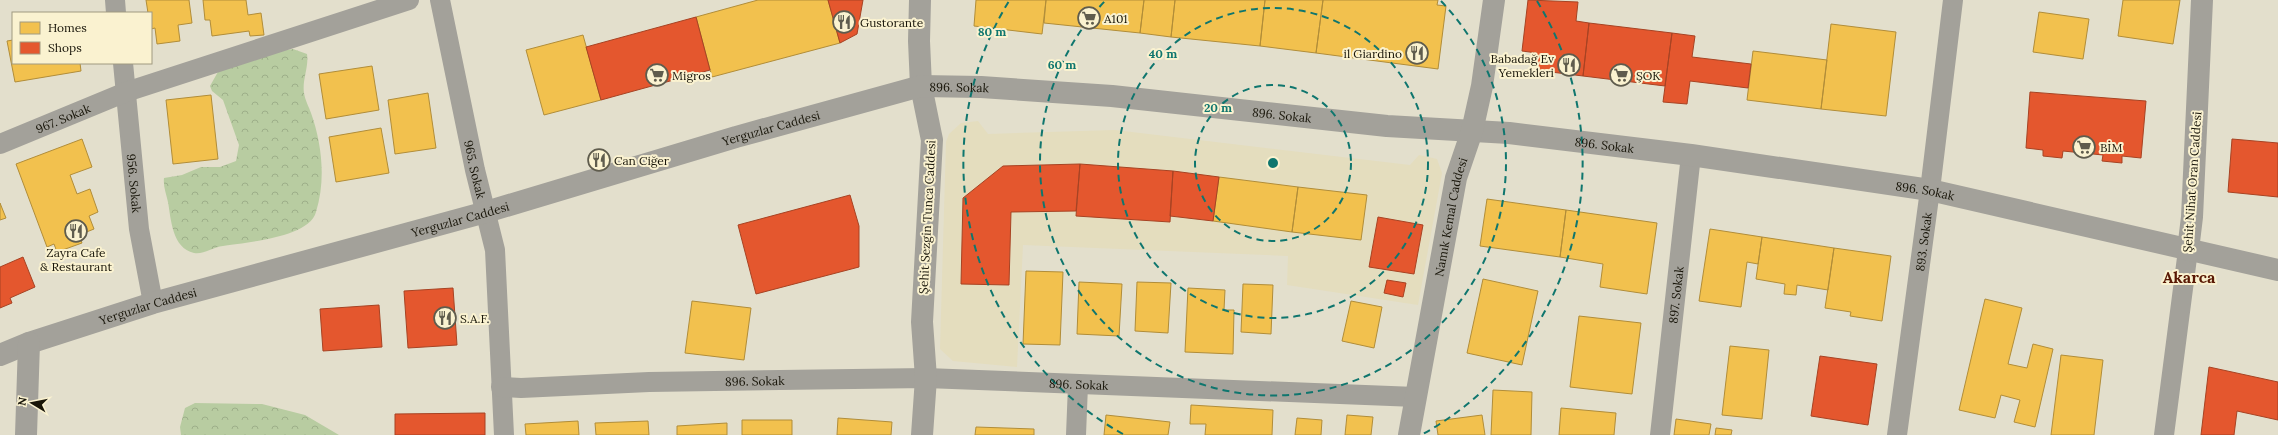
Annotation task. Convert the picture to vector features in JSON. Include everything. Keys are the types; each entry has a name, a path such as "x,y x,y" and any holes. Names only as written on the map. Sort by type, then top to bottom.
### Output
{"street":[{"path":"115,0 116,12"},
{"name":"967. Sokak","path":"0,144 126,92 409,0"},
{"name":"965. Sokak","path":"440,0 475,170 495,250 504,435"},
{"name":"Şehit Sezgin Tunca Caddesi","path":"920,0 918,33 921,86 932,140 922,322 926,378 922,435"},
{"name":"Namık Kemal Caddesi","path":"1409,435 1456,178 1472,131 1482,86 1494,0"},
{"name":"893. Sokak","path":"1897,435 1930,190 1953,0"},
{"name":"Şehit Nihat Oran Caddesi","path":"2164,435 2192,217 2202,0"},
{"name":"956. Sokak","path":"123,64 139,229 153,303"},
{"name":"Yerguzlar Caddesi","path":"0,355 29,343 153,303 486,212 736,137 921,86"},
{"name":"896. Sokak","path":"921,86 981,86 1112,96 1387,126 1509,133 1691,155 1930,190 2278,270"},
{"name":"897. Sokak","path":"1660,435 1691,155"},
{"path":"26,435 29,343"},
{"name":"896. Sokak","path":"501,386 521,388 649,382 926,378 1416,397"},
{"path":"1076,435 1078,385"}],"shaded area":[{"path":"978,121 988,134 1115,130 1410,165 1419,155 1437,159 1442,173 1418,305 1287,285 1288,256 1023,245 1017,367 953,361 940,349 946,142 949,134 961,123"}],"green space":[{"path":"293,49 307,54 304,93 318,137 322,175 316,212 311,221 302,228 290,233 261,240 219,247 201,253 194,253 187,250 181,245 174,232 164,187 164,178 182,175 201,167 220,167 236,161 239,145 223,100 212,91 210,86 219,70 279,51"},
{"path":"195,403 262,404 305,415 339,435 181,435 180,427 185,408"}],"building: Homes":[{"path":"146,0 189,0 192,23 178,25 180,41 157,44 155,28 152,29 152,12 148,12"},
{"path":"203,0 246,0 248,15 261,13 264,35 250,36 249,31 212,36 210,20 205,20"},
{"path":"758,0 828,0 840,43 712,77 696,17"},
{"path":"976,0 1046,0 1042,34 974,26"},
{"path":"1046,0 1144,0 1140,33 1044,23"},
{"path":"1144,0 1175,0 1171,37 1140,33"},
{"path":"1175,0 1265,0 1260,46 1171,37"},
{"path":"1265,0 1323,0 1316,53 1260,46"},
{"path":"1323,0 1438,0 1437,5 1446,6 1438,69 1316,53"},
{"path":"2123,0 2180,0 2173,44 2118,36"},
{"path":"2039,12 2089,19 2083,59 2033,52"},
{"path":"1831,24 1896,32 1886,116 1821,109"},
{"path":"583,35 601,100 544,115 526,50"},
{"path":"12,40 12,64 80,64 81,71 15,82 7,41"},
{"path":"1753,51 1827,60 1821,109 1747,100"},
{"path":"372,66 379,110 326,119 319,74"},
{"path":"428,93 436,148 395,154 388,100"},
{"path":"211,95 218,159 173,164 166,100"},
{"path":"381,128 389,173 336,182 329,137"},
{"path":"82,139 92,167 70,175 77,194 90,189 98,212 89,216 94,229 79,235 82,243 57,252 54,244 47,247 16,164"},
{"path":"1219,177 1298,187 1292,232 1213,221"},
{"path":"1298,187 1367,195 1361,240 1292,232"},
{"path":"1487,199 1566,210 1560,257 1480,246"},
{"path":"0,203 6,218 0,220"},
{"path":"1566,210 1657,223 1647,294 1600,287 1603,264 1560,257"},
{"path":"1710,229 1762,237 1758,264 1747,262 1741,307 1699,301"},
{"path":"1762,237 1834,248 1828,290 1797,285 1796,295 1784,294 1785,284 1756,279"},
{"path":"1834,248 1891,256 1882,321 1850,316 1851,312 1825,308"},
{"path":"1026,271 1063,272 1060,345 1023,344"},
{"path":"1483,279 1538,291 1522,365 1467,353"},
{"path":"1079,282 1122,284 1119,336 1077,334"},
{"path":"1137,282 1171,283 1168,333 1135,331"},
{"path":"1243,284 1273,285 1271,334 1241,332"},
{"path":"1188,288 1225,290 1224,310 1234,310 1233,354 1185,352"},
{"path":"1985,299 2022,308 2008,364 2027,368 2033,344 2053,349 2035,427 2014,422 2020,400 2001,395 1995,418 1959,410"},
{"path":"692,301 751,308 744,360 685,353"},
{"path":"1351,301 1382,307 1374,348 1342,341"},
{"path":"1579,316 1641,323 1632,394 1570,387"},
{"path":"1730,346 1769,350 1762,419 1722,415"},
{"path":"2061,355 2103,360 2094,435 2051,435"},
{"path":"1493,390 1532,392 1531,435 1491,435"},
{"path":"1191,405 1273,410 1272,435 1205,435 1206,424 1190,424"},
{"path":"1561,408 1616,413 1614,435 1559,435"},
{"path":"1106,415 1170,422 1168,435 1104,435"},
{"path":"1347,415 1373,417 1371,435 1345,435"},
{"path":"1482,415 1485,435 1438,435 1436,421"},
{"path":"838,418 892,422 891,435 837,435"},
{"path":"1297,418 1322,420 1321,435 1295,435"},
{"path":"1676,419 1711,424 1709,435 1674,435"},
{"path":"742,420 792,420 792,435 742,435"},
{"path":"578,421 579,435 526,435 525,424"},
{"path":"648,421 649,435 596,435 595,423"},
{"path":"727,423 727,435 677,435 677,426"},
{"path":"976,427 1034,429 1034,435 975,435"},
{"path":"1716,428 1732,430 1731,435 1715,435"}],"building: Shops":[{"path":"828,0 863,0 857,34 840,43"},
{"path":"1528,0 1578,2 1576,21 1589,23 1583,76 1535,70 1537,53 1522,51"},
{"path":"696,17 710,70 601,100 586,47"},
{"path":"1589,23 1672,33 1665,86 1583,76"},
{"path":"1672,33 1695,36 1692,57 1751,64 1748,88 1690,81 1687,104 1663,102"},
{"path":"2030,92 2146,101 2141,158 2122,156 2122,163 2102,161 2103,155 2063,151 2062,158 2043,156 2043,150 2026,148"},
{"path":"2232,139 2278,143 2278,197 2228,192"},
{"path":"1080,164 1173,171 1170,222 1076,216"},
{"path":"1080,164 1076,211 1011,212 1009,285 961,284 963,198 1003,166"},
{"path":"1173,171 1219,177 1213,221 1170,216"},
{"path":"850,195 859,226 859,267 756,294 738,225"},
{"path":"1378,217 1423,225 1414,274 1369,267"},
{"path":"23,257 35,287 10,298 12,303 0,308 0,267"},
{"path":"1387,280 1406,283 1403,297 1384,293"},
{"path":"453,288 457,345 408,348 404,291"},
{"path":"379,305 382,347 323,351 320,309"},
{"path":"1820,356 1877,364 1868,425 1811,416"},
{"path":"2209,367 2278,382 2278,420 2237,411 2234,435 2201,435"},
{"path":"485,413 485,435 395,435 395,414"}],"place":[{"name":"A101","path":"1089,18"},
{"name":"Gustorante","path":"844,22"},
{"name":"il Giardino","path":"1417,53"},
{"name":"Babadağ Ev Yemekleri","path":"1569,65"},
{"name":"Migros","path":"657,75"},
{"name":"ŞOK","path":"1621,75"},
{"name":"BİM","path":"2084,147"},
{"name":"Can Ciğer","path":"599,160"},
{"name":"Zayra Cafe & Restaurant","path":"76,231"},
{"name":"S.A.F.","path":"445,318"}],"district":[{"name":"Akarca","path":"2189,277"}]}
